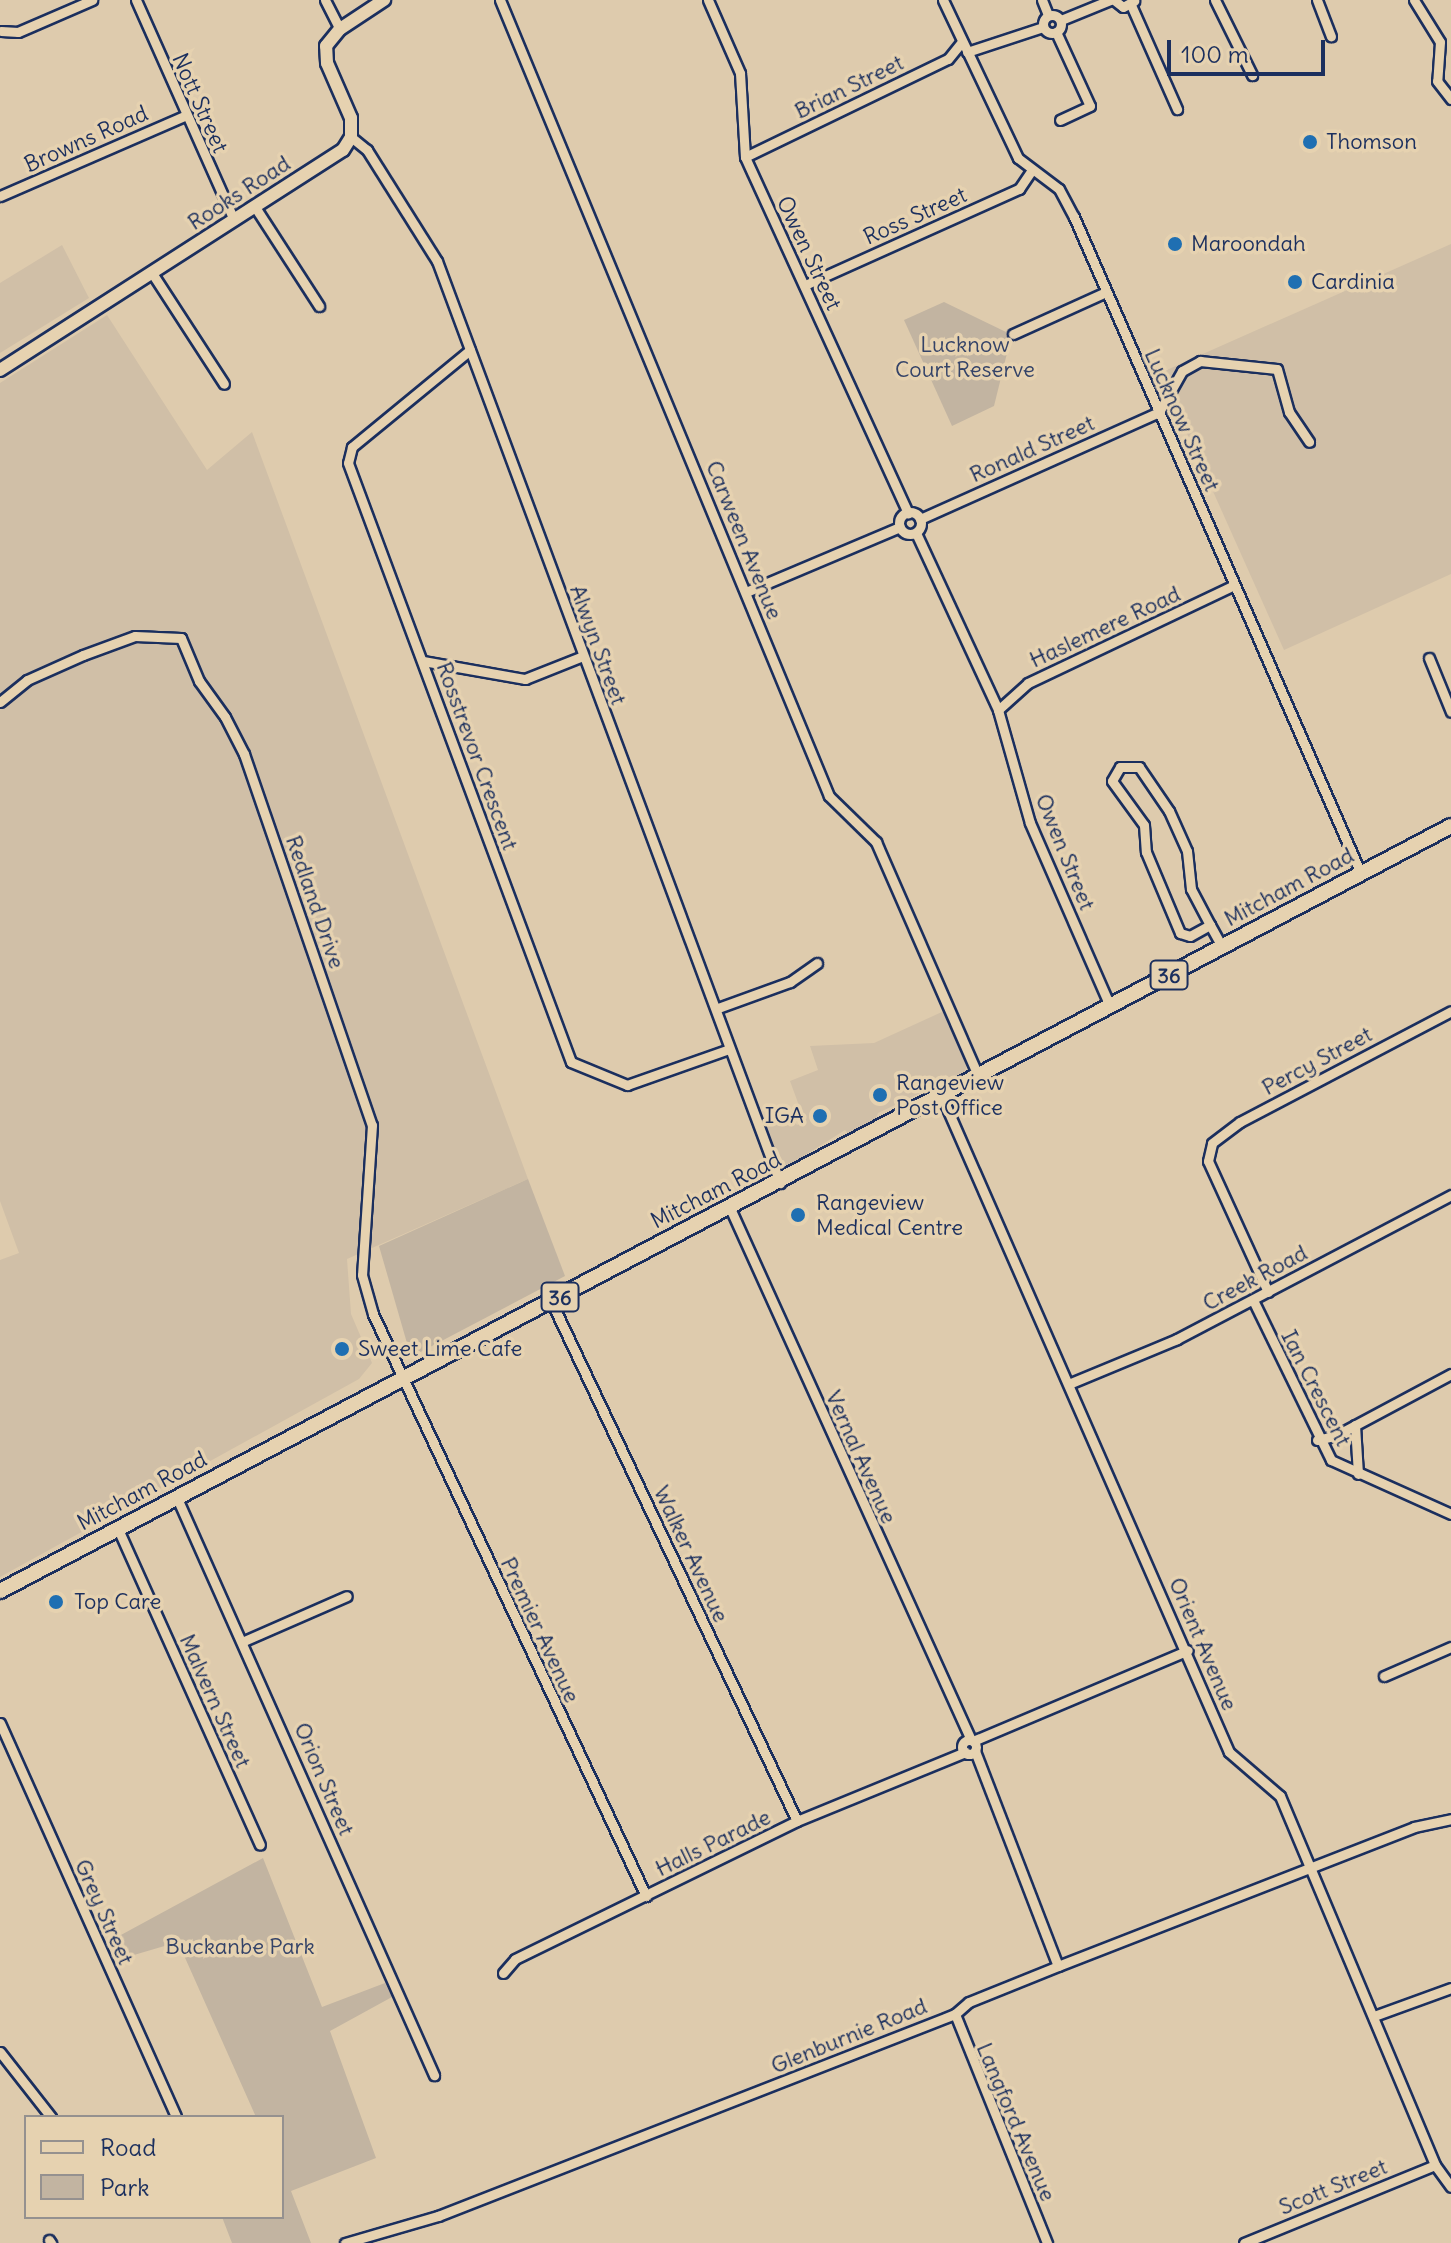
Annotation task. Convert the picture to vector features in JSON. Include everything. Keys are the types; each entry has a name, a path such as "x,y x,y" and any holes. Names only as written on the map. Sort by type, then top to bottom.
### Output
{"main road":[{"name":"Mitcham Road","path":"0,1591 780,1183 1451,826"}],"street":[{"path":"0,29 18,32 92,0"},
{"name":"Nott Street","path":"136,0 234,220"},
{"path":"325,0 340,29"},
{"path":"351,137 351,118 327,63 326,46 340,29 384,0"},
{"name":"Carween Avenue","path":"500,0 829,796 876,842 979,1078"},
{"name":"Owen Street","path":"708,0 740,73 745,157 908,513"},
{"name":"Lucknow Street","path":"943,0 1018,158 1059,189 1361,874"},
{"path":"1042,0 1048,15 1043,27"},
{"path":"1048,15 1061,20 1112,0 1133,2 1177,109"},
{"path":"1215,0 1252,75"},
{"path":"1317,0 1331,36"},
{"path":"1414,0 1440,42 1437,81 1451,99"},
{"path":"1056,32 1061,20"},
{"path":"967,52 1043,27 1056,32 1090,106 1060,120"},
{"path":"1440,42 1451,40"},
{"name":"Brian Street","path":"745,157 948,59 962,42"},
{"name":"Browns Road","path":"0,196 186,115"},
{"name":"Rooks Road","path":"0,370 343,150 351,137"},
{"name":"Alwyn Street","path":"351,137 367,150 437,261 583,656 718,1008 729,1049 780,1183"},
{"name":"Ross Street","path":"805,285 1019,189 1032,170"},
{"path":"255,207 319,306"},
{"path":"152,273 224,384"},
{"path":"1013,334 1106,292"},
{"name":"Rosstrevor Crescent","path":"470,350 352,447 348,463 571,1062 627,1085 729,1049"},
{"path":"1159,412 1182,371 1200,361 1268,364 1281,376 1289,412 1309,442"},
{"name":"Ronald Street","path":"920,519 1159,412"},
{"path":"746,592 900,527 908,513 920,519 916,533 900,527"},
{"name":"Owen Street","path":"916,533 998,710 1030,823 1110,1006"},
{"name":"Haslemere Road","path":"998,710 1028,683 1234,585"},
{"name":"Redland Drive","path":"0,702 27,680 135,636 181,638 244,754 372,1125 362,1275 402,1380"},
{"path":"423,661 525,679 583,656"},
{"path":"1429,658 1451,712"},
{"path":"1210,925 1190,936 1180,933 1146,852 1144,825 1112,781 1120,767 1139,767 1169,811 1187,851 1191,889 1222,947"},
{"path":"718,1008 790,982 817,963"},
{"name":"Percy Street","path":"1268,1292 1206,1152 1240,1122 1451,1011"},
{"name":"Orient Avenue","path":"942,1097 1188,1650 1229,1752 1280,1796 1435,2165 1451,2187"},
{"name":"Creek Road","path":"1071,1383 1177,1339 1451,1195"},
{"name":"Vernal Avenue","path":"730,1208 958,1720 1058,1966"},
{"name":"Ian Crescent","path":"1253,1300 1317,1440 1331,1460 1451,1514"},
{"name":"Walker Avenue","path":"551,1301 797,1821"},
{"path":"1317,1440 1355,1425 1451,1374"},
{"name":"Premier Avenue","path":"402,1380 646,1896"},
{"path":"1355,1425 1358,1474"},
{"name":"Orion Street","path":"177,1498 244,1641 434,2075"},
{"name":"Malvern Street","path":"118,1529 260,1845"},
{"path":"244,1641 347,1596"},
{"path":"1384,1676 1451,1647"},
{"name":"Halls Parade","path":"503,1973 515,1959 797,1821 1188,1650"},
{"name":"Grey Street","path":"0,1723 176,2115"},
{"name":"Glenburnie Road","path":"345,2243 438,2216 955,2014 969,2002 1058,1966 1414,1827 1451,1819"},
{"path":"1374,2016 1451,1988"},
{"name":"Langford Avenue","path":"955,2014 1047,2243"},
{"path":"0,2052 49,2115"},
{"name":"Scott Street","path":"1244,2243 1435,2165"}],"shaded area":[{"path":"1451,244 1451,574 1284,650 1160,373"},
{"path":"62,245 89,298 0,353 0,283"},
{"path":"107,315 207,470 252,432 528,1179 347,1259 351,1314 372,1363 359,1379 0,1577 0,1260 19,1253 0,1201 0,383"},
{"path":"944,1011 967,1064 965,1072 878,1113 874,1124 850,1136 845,1130 788,1166 778,1163 763,1125 790,1116 797,1125 805,1122 790,1081 818,1070 810,1046 874,1043"}],"green space":[{"name":"Lucknow Court Reserve","path":"944,302 1006,332 1010,341 994,406 952,426 904,320"},
{"path":"528,1179 565,1276 411,1357 379,1246"},
{"name":"Buckanbe Park","path":"263,1858 322,2007 385,1983 392,1997 330,2031 376,2158 291,2191 311,2243 232,2243 223,2219 284,2219 284,2115 255,2115 178,1942 117,1960 108,1942"}],"place":[{"name":"Thomson","path":"1310,142"},
{"name":"Maroondah","path":"1175,244"},
{"name":"Cardinia","path":"1295,282"},
{"name":"Rangeview Post Office","path":"880,1095"},
{"name":"IGA","path":"820,1116"},
{"name":"Rangeview Medical Centre","path":"798,1215"},
{"name":"Sweet Lime Cafe","path":"342,1349"},
{"name":"Top Care","path":"56,1602"}]}
